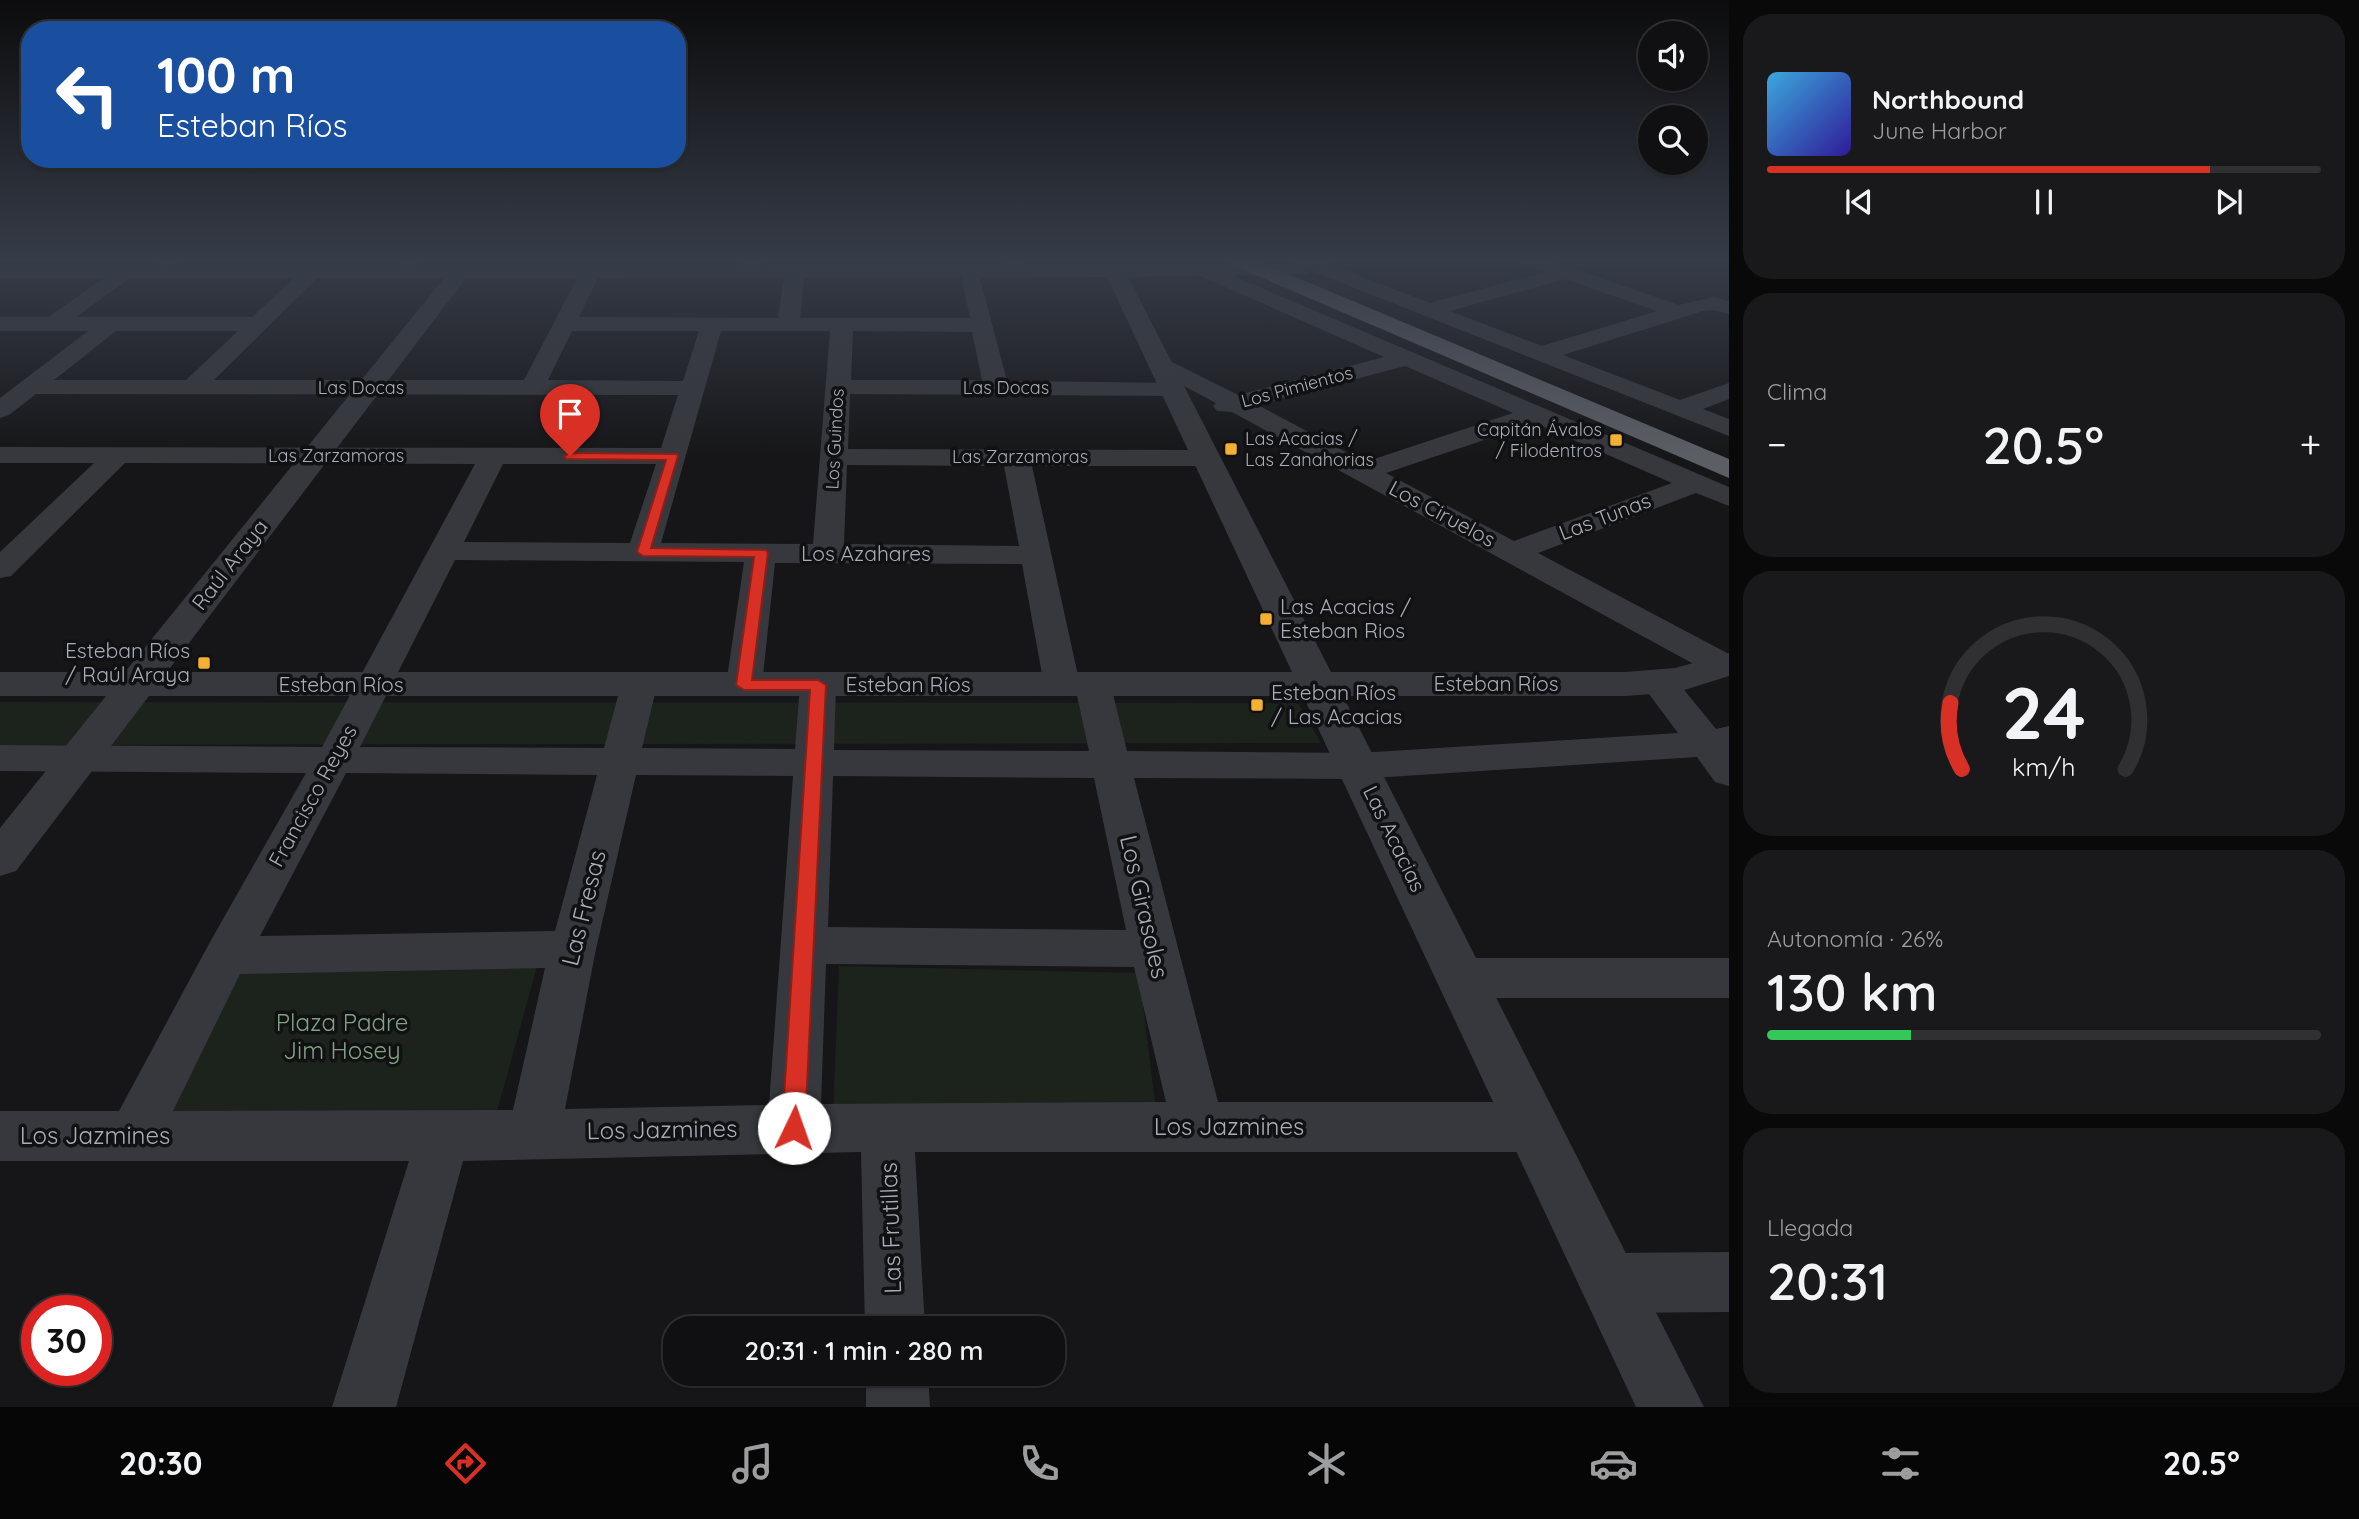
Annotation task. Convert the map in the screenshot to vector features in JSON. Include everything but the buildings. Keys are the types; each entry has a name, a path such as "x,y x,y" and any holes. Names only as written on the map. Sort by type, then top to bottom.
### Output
{"highway":[{"path":"1406,326 1729,469"},
{"path":"1443,326 1729,447"}],"street":[{"path":"0,410 109,326"},
{"path":"193,387 256,326"},
{"name":"Raúl Araya","path":"0,859 417,326"},
{"path":"532,388 563,326"},
{"path":"643,552 712,326"},
{"name":"Los Guindos","path":"828,554 842,326"},
{"path":"982,326 996,388"},
{"name":"Las Acacias","path":"1142,326 1671,1407"},
{"path":"1332,326 1729,497"},
{"path":"1469,326 1729,428"},
{"path":"1541,354 1631,326"},
{"name":"Los Pimientos","path":"1173,389 1237,404 1407,358"},
{"name":"Las Docas","path":"29,387 693,388"},
{"name":"Las Docas","path":"838,387 1173,389"},
{"name":"Los Ciruelos","path":"1173,389 1237,404 1727,665"},
{"path":"1679,409 1729,390"},
{"path":"1363,471 1536,414"},
{"name":"Las Zarzamoras","path":"0,455 673,456"},
{"path":"6,558 118,455"},
{"name":"Francisco Reyes","path":"133,1137 226,955 375,685 493,456"},
{"name":"Las Zarzamoras","path":"834,457 1207,458"},
{"name":"Los Girasoles","path":"1016,457 1035,555 1078,685 1113,764 1153,949 1198,1128"},
{"name":"Las Tunas","path":"1513,552 1697,483"},
{"name":"Los Azahares","path":"444,551 1035,555"},
{"path":"744,685 761,553"},
{"name":"Esteban Ríos","path":"0,684 1319,686 1658,682 1696,676 1727,665"},
{"path":"1658,682 1723,746"},
{"name":"Las Fresas","path":"534,1132 573,949 639,685"},
{"path":"794,1128 818,685"},
{"path":"0,758 1358,766 1723,746"},
{"path":"805,945 1153,949"},
{"path":"226,955 573,949"},
{"path":"1462,978 1729,978"},
{"name":"Los Jazmines","path":"0,1136 443,1136 534,1132 887,1127 1534,1128"},
{"name":"Las Frutillas","path":"887,1127 895,1316"},
{"path":"364,1407 443,1136"},
{"path":"1610,1283 1729,1282"},
{"path":"897,1386 898,1407"}],"green space":[{"path":"0,702 1298,703 1321,743 0,745"},
{"name":"Plaza Padre Jim Hosey","path":"236,948 542,948 493,1126 142,1126"},
{"path":"839,966 1139,973 1157,1118 833,1115"}],"place":[{"name":"Capitán Ávalos / Filodentros","path":"1616,440"},
{"name":"Las Acacias / Las Zanahorias","path":"1231,449"},
{"name":"Las Acacias / Esteban Rios","path":"1266,619"},
{"name":"Esteban Ríos / Raúl Araya","path":"204,663"},
{"name":"Esteban Ríos / Las Acacias","path":"1257,705"}],"route":[{"path":"570,456 673,456 643,552 761,553 744,685 818,685 794,1128"}]}
